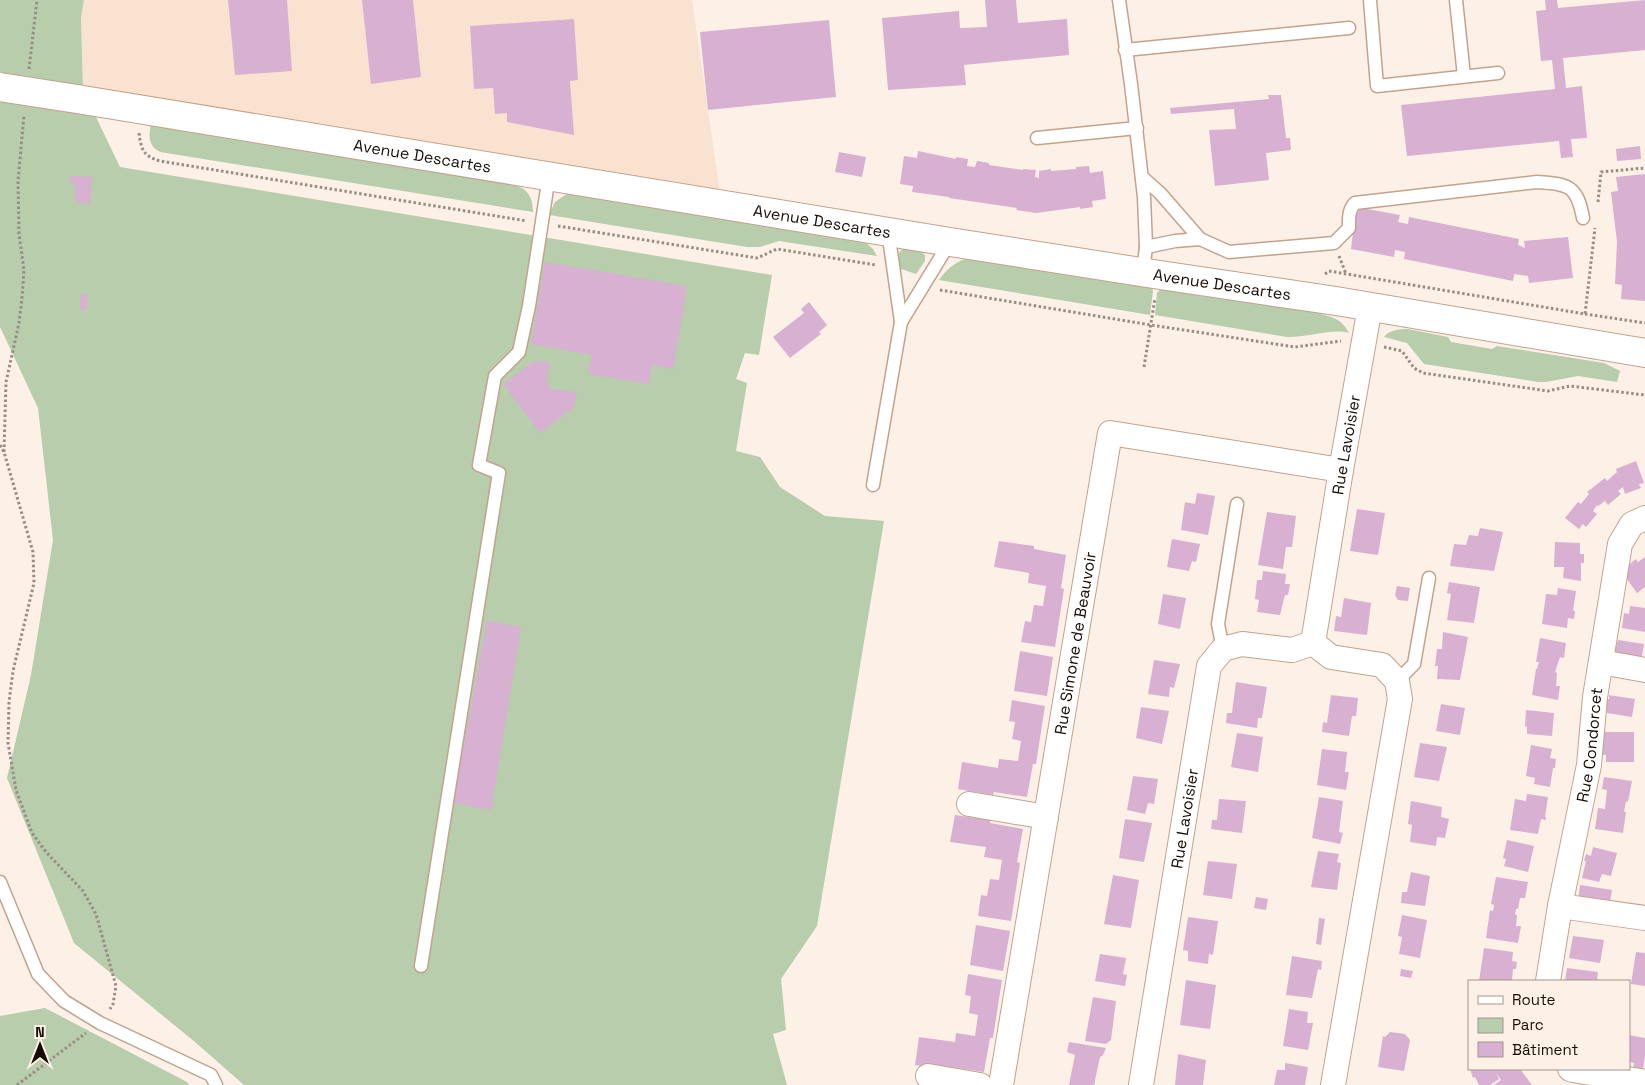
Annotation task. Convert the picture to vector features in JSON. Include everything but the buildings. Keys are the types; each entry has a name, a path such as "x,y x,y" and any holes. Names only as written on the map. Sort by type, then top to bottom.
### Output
{"main road":[{"name":"Avenue Descartes","path":"0,87 950,242 1145,259 1297,296 1645,353"}],"street":[{"name":"Rue Lavoisier","path":"1313,643 1370,307"},
{"name":"Rue Simone de Beauvoir","path":"1001,1085 1110,433 1341,470"},
{"name":"Rue Condorcet","path":"1548,980 1560,906 1588,765 1595,697 1620,544 1632,524 1645,518"},
{"path":"1224,649 1242,644 1292,650 1313,643 1330,657 1382,665 1397,681 1400,699 1333,1085"},
{"name":"Rue Lavoisier","path":"1141,1085 1209,666 1224,649"},
{"path":"1601,662 1645,670"},
{"path":"969,804 1046,817"},
{"path":"1560,906 1645,918"},
{"path":"1573,1070 1645,1082"},
{"path":"928,1076 980,1085"}],"lane":[{"path":"1119,0 1142,177 1145,259 1175,241 1200,239"},
{"path":"1370,0 1377,86 1498,73"},
{"path":"1456,0 1464,76"},
{"path":"1126,50 1349,28"},
{"path":"1037,138 1136,128"},
{"path":"421,966 499,473 479,465 495,376 519,352 530,306 549,176"},
{"path":"1142,177 1160,193 1200,239 1229,252 1334,244 1349,228 1349,213 1351,207 1356,203 1537,182 1560,183 1572,189 1590,219"},
{"path":"873,485 901,322 888,231"},
{"path":"901,322 950,242"},
{"path":"1224,649 1218,624 1237,504"},
{"path":"1397,681 1414,664 1429,578"},
{"path":"0,882 38,974 64,1001 100,1023 211,1075 216,1085"}],"path":[{"path":"28,72 37,0"},
{"path":"4,452 6,382 20,323 24,270 19,234 18,181 24,112"},
{"path":"1597,210 1601,172 1645,168"},
{"path":"1585,314 1590,219"},
{"path":"1297,296 1329,271 1645,323"},
{"path":"1144,366 1149,336"},
{"path":"0,445 4,452 33,552 34,570 34,583 11,686 8,727 16,790 32,833 46,852 82,891 96,914 116,986 113,1004 100,1023 17,1085"},
{"path":"21,1081 24,1085"}],"shaded area":[{"path":"84,0 692,0 720,193 83,90 81,17"}],"green space":[{"path":"0,0 84,0 81,17 83,90 120,167 772,275 759,355 745,353 736,379 747,383 736,451 760,457 780,487 825,516 884,521 817,926 781,979 786,1030 773,1034 787,1085 244,1085 195,1042 74,943 7,778 31,675 53,540 38,408 0,327"},
{"path":"151,123 489,176 489,181 513,185 525,191 529,195 533,212 160,152 151,143"},
{"path":"568,193 863,240 873,249 877,256 779,241 760,247 747,247 549,215 555,202"},
{"path":"905,248 919,250 925,255 925,261 916,274 901,269 899,254"},
{"path":"971,257 1150,283 1153,291 1150,315 939,280 953,266"},
{"path":"1163,286 1321,311 1321,314 1340,322 1349,333 1327,332 1287,337 1155,315 1157,293"},
{"path":"1408,329 1448,337 1451,342 1492,349 1497,346 1604,363 1620,371 1617,382 1578,376 1538,382 1424,364 1407,343 1384,337 1391,331"},
{"path":"45,1008 187,1082 189,1085 0,1085 0,1016"}]}
